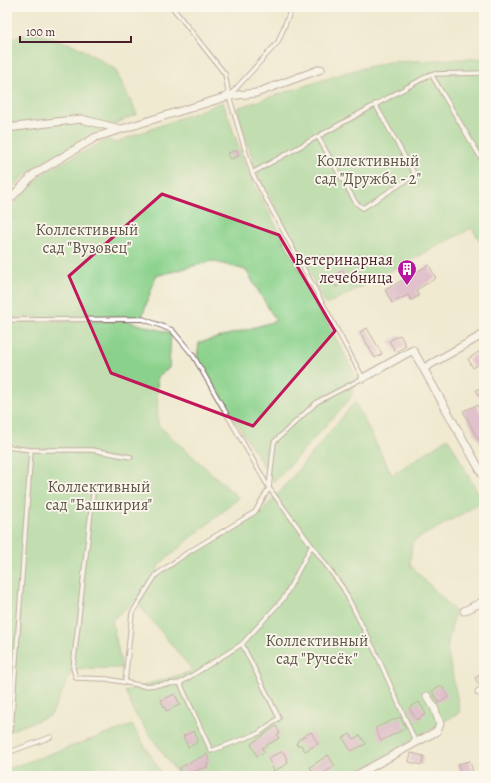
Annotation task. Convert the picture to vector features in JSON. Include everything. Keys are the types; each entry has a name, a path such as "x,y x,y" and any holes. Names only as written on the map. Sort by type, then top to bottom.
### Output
{"street":[{"path":"7,202 34,174 96,137 229,96 256,93 321,69"},
{"path":"7,128 81,119 120,129"},
{"path":"424,368 484,334"},
{"path":"363,378 413,350 484,477"},
{"path":"464,611 484,600"},
{"path":"355,776 437,731 440,724 434,707 427,696"}],"lane":[{"path":"125,682 132,612 156,575 187,553 255,512 269,488 274,442 317,402 363,378 252,173 229,96 225,74 172,7"},
{"path":"229,96 278,42 292,7"},
{"path":"252,173 431,74 484,73"},
{"path":"431,74 484,163"},
{"path":"318,137 356,203 364,208 415,175 375,104"},
{"path":"7,320 144,319 172,330 193,355 269,488 311,547 343,588 377,654 416,743"},
{"path":"7,447 31,450 92,450 131,457"},
{"path":"7,732 11,730 31,450"},
{"path":"93,494 73,668 76,678 107,679 144,686 180,683 242,644 284,598 311,547"},
{"path":"180,683 211,751 259,733 279,718 242,644"},
{"path":"7,753 51,737"}],"highlighted area":[{"path":"162,194 279,235 335,331 253,426 111,373 69,276"}],"green space":[{"path":"32,32 77,46 115,69 137,114 89,135 25,175 7,193 7,40"},
{"name":"Коллективный сад \"Дружба - 2\"","path":"484,58 484,248 472,228 326,305 256,171 237,108 347,72 389,62"},
{"name":"Коллективный сад \"Вузовец\"","path":"223,102 247,171 357,378 350,399 274,482 197,360 199,343 276,321 246,270 212,261 156,276 142,317 7,318 7,211 43,173 108,139 114,143"},
{"path":"126,321 171,333 169,368 157,377 158,425 239,498 159,565 156,575 256,517 278,494 355,402 392,475 448,438 483,502 412,542 410,565 455,611 447,648 460,712 351,776 179,776 135,714 125,691 193,671 135,600 112,620 122,668 73,669 51,715 7,732 7,322"},
{"path":"132,725 163,776 7,776 7,769"}],"building":[{"path":"237,150 239,156 230,159 228,153"},
{"name":"Ветеринарная лечебница","path":"429,265 436,278 416,290 419,296 411,300 408,295 392,303 385,290"},
{"path":"343,270 348,281 336,287 331,277"},
{"path":"367,328 382,354 375,358 360,332"},
{"path":"400,335 406,346 396,352 389,341"},
{"path":"480,351 484,361 473,368 468,359"},
{"path":"484,386 484,406 476,390"},
{"path":"477,405 484,419 484,450 463,411"},
{"path":"482,673 484,682 479,685 475,678"},
{"path":"441,685 449,696 439,703 432,691"},
{"path":"175,694 180,705 166,711 161,700"},
{"path":"419,702 426,714 417,720 409,708"},
{"path":"400,717 406,728 381,741 375,728"},
{"path":"276,726 280,733 277,735 279,738 262,748 264,752 257,756 251,744"},
{"path":"194,731 198,739 196,740 197,743 188,747 183,736"},
{"path":"311,732 318,744 305,751 301,745 296,745 298,740"},
{"path":"350,734 354,739 360,735 366,744 351,751 343,738"},
{"path":"281,752 284,753 288,762 274,771 268,758"},
{"path":"411,753 424,756 422,765 409,762"},
{"path":"207,754 210,762 207,764 208,767 191,772 193,776 184,776 179,768"},
{"path":"328,755 335,766 319,776 315,776 310,767"},
{"path":"470,761 473,773 469,774 469,776 461,776 458,764"}],"place":[{"name":"Ветеринарная лечебница","path":"407,286"}],"park label":[{"name":"Коллективный сад \"Башкирия\"","path":"99,496"},
{"name":"Коллективный сад \"Ручеёк\"","path":"317,650"}]}
